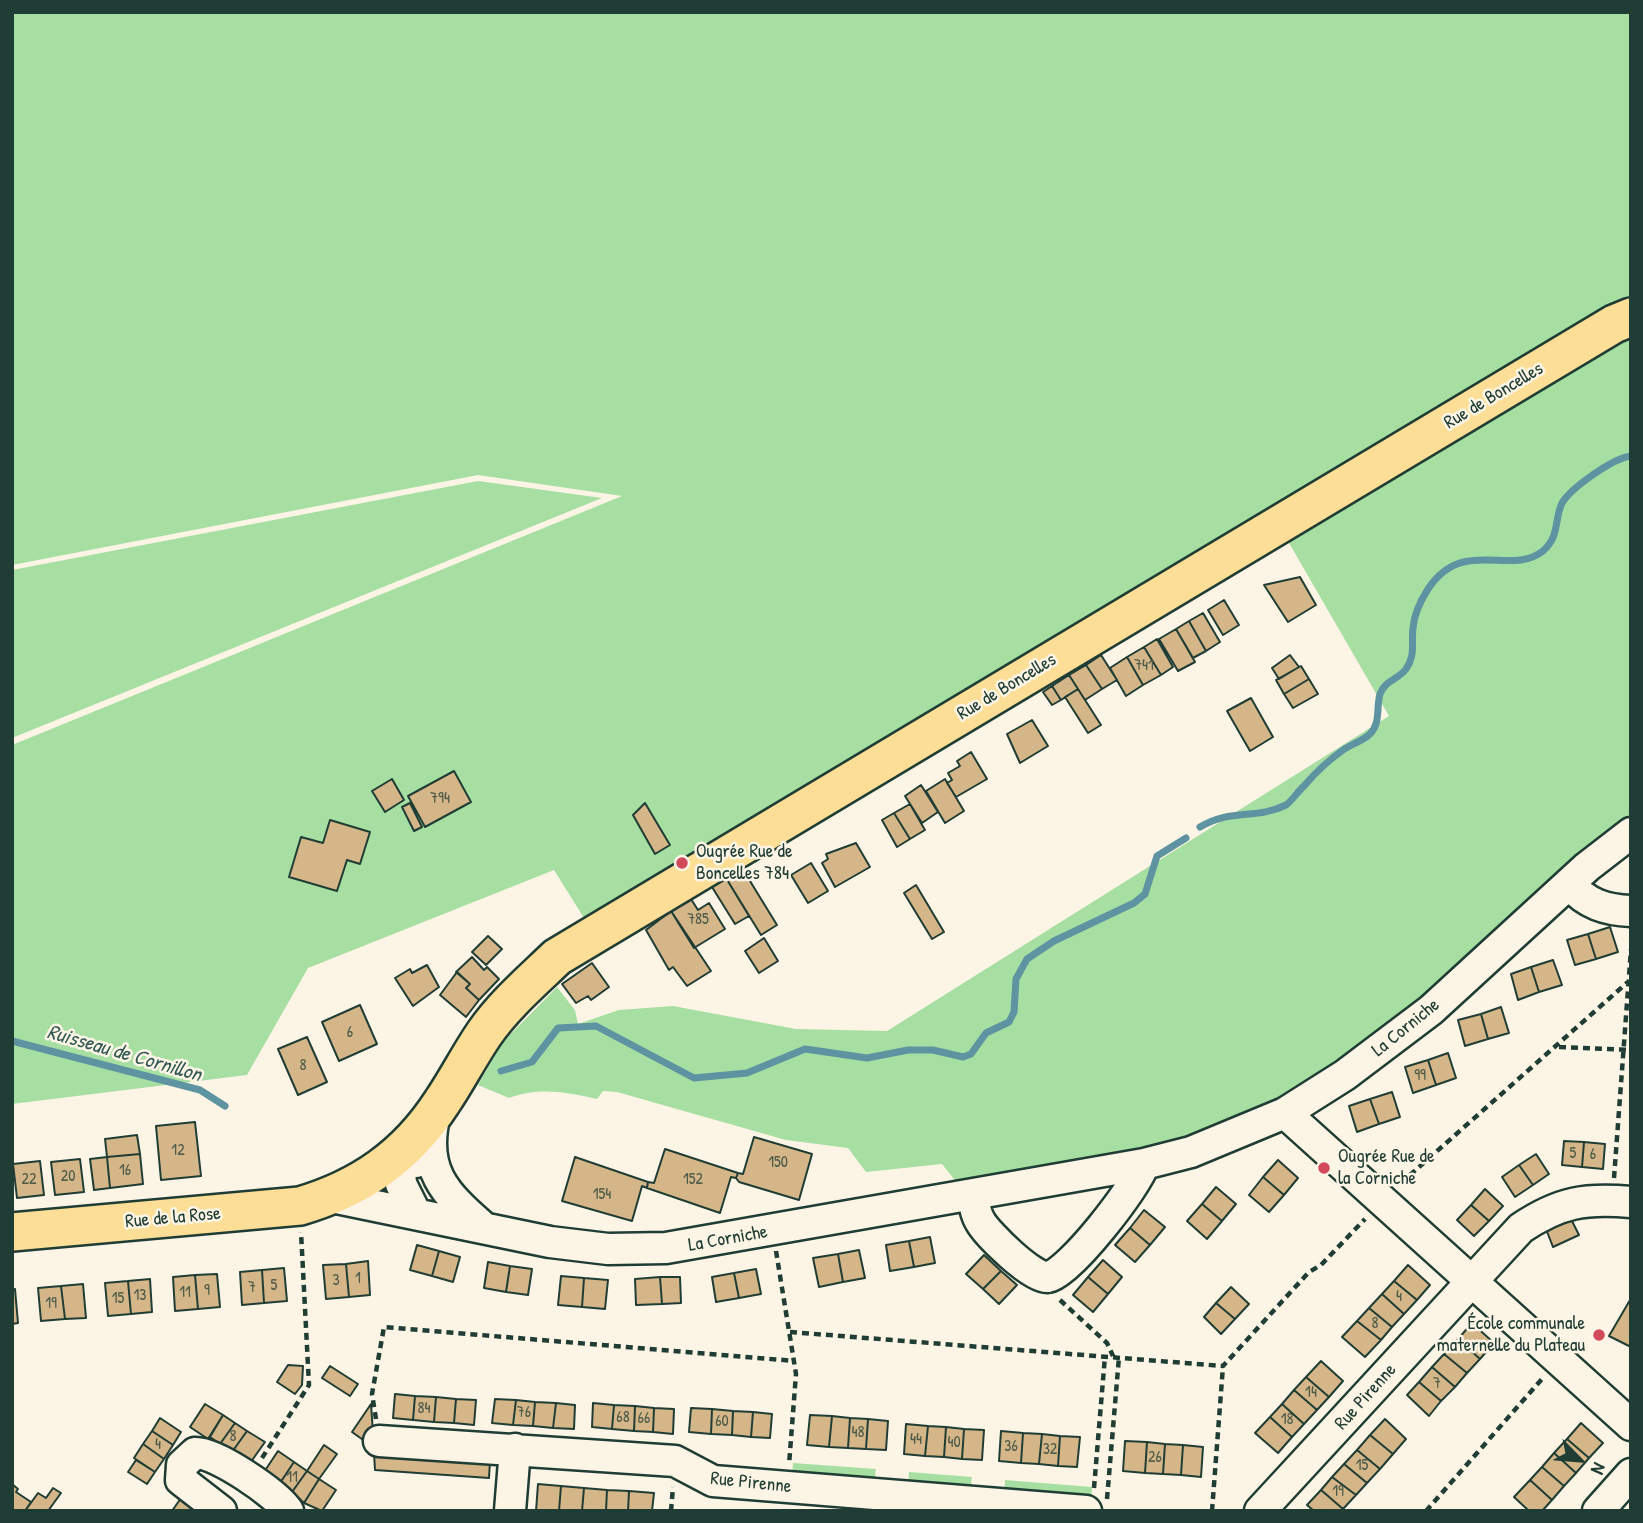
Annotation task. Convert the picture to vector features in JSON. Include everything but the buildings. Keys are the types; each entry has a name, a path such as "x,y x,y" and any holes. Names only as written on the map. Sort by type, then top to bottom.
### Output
{"main road":[{"name":"Rue de Boncelles","path":"435,1114 484,1033 516,996 557,957 1602,331 1631,317"},
{"name":"Rue de la Rose","path":"12,1232 316,1201 365,1180 399,1155 435,1114"}],"street":[{"name":"La Corniche","path":"416,1214 562,1244 608,1249 666,1248 1144,1164 1191,1152 1285,1113 1392,1042 1569,884 1631,833"},
{"path":"1569,884 1591,903 1613,910 1631,911"},
{"path":"1285,1113 1631,1425"},
{"name":"La Corniche","path":"435,1114 430,1138 436,1176"},
{"name":"La Corniche","path":"399,1155 425,1166 436,1176 450,1198 483,1226"},
{"path":"399,1155 401,1184 416,1214"},
{"path":"973,1195 980,1221 987,1231 1035,1275 1048,1277 1065,1268 1133,1188 1144,1164"},
{"name":"Rue de la Rose","path":"316,1201 416,1214"},
{"name":"Rue Pirenne","path":"1260,1511 1521,1228 1545,1212 1572,1202 1621,1201"},
{"name":"Rue Pirenne","path":"379,1441 515,1448 675,1461 713,1481 1090,1504"},
{"path":"510,1511 515,1448"},
{"path":"221,1511 181,1480 179,1473 187,1458 203,1452 212,1455 279,1500 288,1511"},
{"path":"1598,1511 1631,1474"}],"path":[{"path":"1621,1201 1623,1050 1631,949"},
{"path":"1212,1511 1223,1366 1309,1272 1321,1265 1381,1202 1629,981"},
{"path":"1558,1047 1631,1050"},
{"path":"247,1479 309,1385 316,1201"},
{"path":"776,1251 795,1361 787,1487"},
{"path":"1048,1277 1052,1292 1107,1343 1116,1357 1106,1511"},
{"path":"379,1441 372,1394 384,1327 795,1361"},
{"path":"790,1332 1223,1366"},
{"path":"1090,1504 1105,1356"},
{"path":"1426,1511 1559,1360"}],"green space":[{"path":"12,12 1631,12 1631,303 1585,325 1153,576 589,926 554,870 308,968 247,1075 12,1104 12,745 622,496 478,475 12,565"},
{"path":"1631,329 1631,818 1617,827 1438,989 1361,1049 1321,1076 1253,1112 1181,1139 1099,1160 958,1184 942,1164 866,1172 848,1148 786,1140 617,1092 603,1091 597,1099 553,1092 509,1098 478,1085 501,1044 557,987 575,1010 578,1024 619,1010 673,1006 796,1029 887,1031 1389,716 1285,536"},
{"path":"478,481 602,498 12,738 12,570"},
{"path":"793,1463 876,1469 874,1486 792,1479"},
{"path":"909,1472 972,1477 970,1493 908,1488"},
{"path":"1005,1480 1092,1487 1091,1503 1004,1496"}],"waterway":[{"name":"Ruisseau de Cornillon","path":"1200,827 1222,818 1264,812 1286,805 1333,758 1367,736 1376,725 1380,694 1409,664 1416,613 1428,589 1442,573 1456,564 1530,558 1543,551 1552,540 1562,503 1567,497 1604,468 1631,456"},
{"name":"Ruisseau de Cornillon","path":"501,1071 532,1062 558,1028 596,1026 694,1078 747,1073 805,1049 867,1058 908,1050 933,1050 963,1057 971,1054 986,1033 1009,1022 1014,1012 1016,979 1027,959 1054,941 1134,903 1145,894 1157,856 1186,838"},
{"name":"Ruisseau de Cornillon","path":"12,1041 200,1090 225,1106"}],"place":[{"name":"Ougrée Rue de Boncelles 784","path":"682,863"},
{"name":"Ougrée Rue de la Corniche","path":"1324,1168"},
{"name":"École communale maternelle du Plateau","path":"1599,1335"}]}
